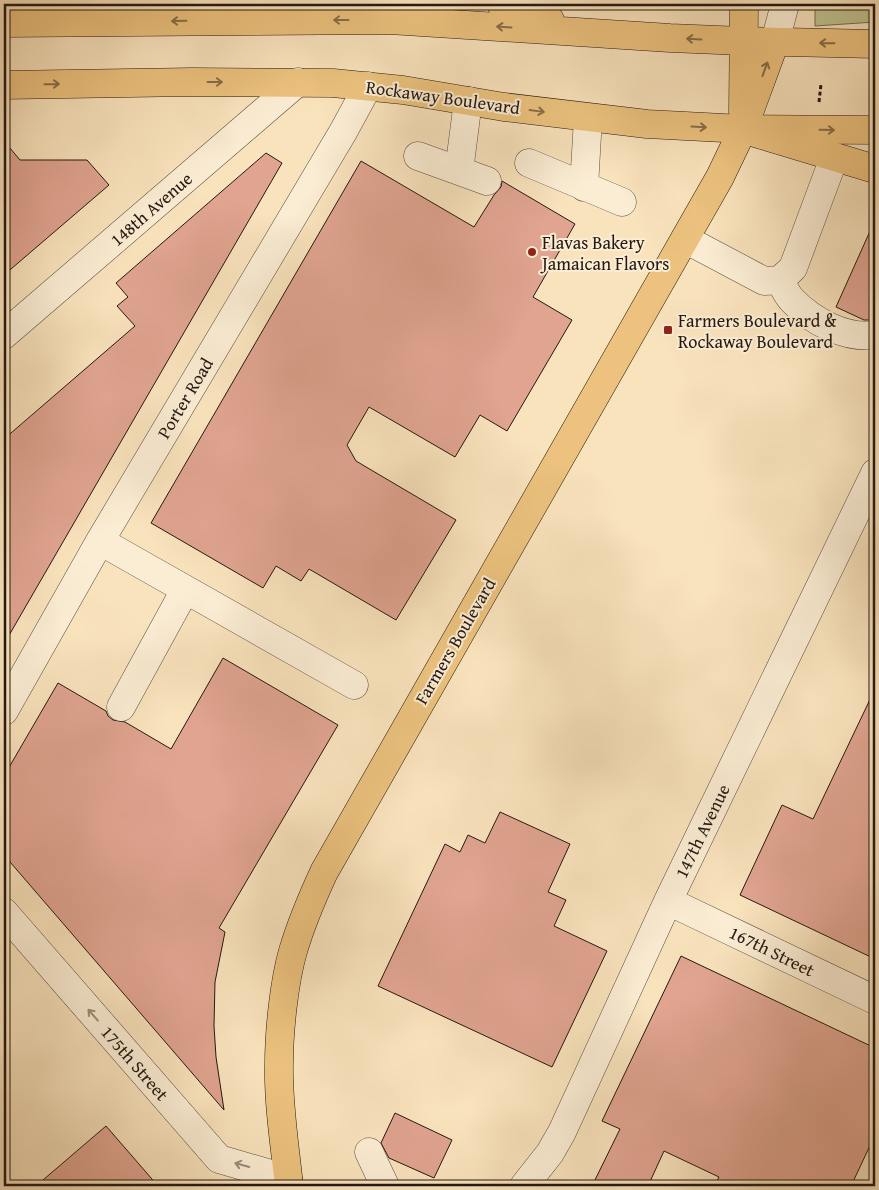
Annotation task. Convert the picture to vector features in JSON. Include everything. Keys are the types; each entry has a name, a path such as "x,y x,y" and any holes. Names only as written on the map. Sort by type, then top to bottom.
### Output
{"main road":[{"path":"501,4 587,32"},
{"path":"744,4 743,129 875,130"},
{"path":"4,23 390,20 743,41 875,44"},
{"name":"Farmers Boulevard","path":"289,1183 279,1089 281,1035 293,952 312,900 329,864 720,177 743,129 775,42"},
{"name":"Rockaway Boulevard","path":"4,85 298,82 368,86 588,118 647,124 743,129 875,169"}],"street":[{"path":"775,42 785,4"},
{"name":"148th Avenue","path":"4,335 298,82"},
{"name":"Porter Road","path":"4,711 100,541 368,86"},
{"path":"459,171 468,101"},
{"path":"584,186 588,118"},
{"path":"418,156 487,181"},
{"path":"685,239 764,281 780,280 793,268 834,158"},
{"path":"529,163 622,202"},
{"path":"780,280 791,299 816,320 843,332 865,336 875,335"},
{"name":"147th Avenue","path":"524,1186 550,1153 562,1132 668,901 875,473"},
{"path":"100,541 354,685"},
{"path":"121,707 185,590"},
{"name":"167th Street","path":"668,901 875,1000"},
{"name":"175th Street","path":"4,912 219,1159 289,1183"},
{"path":"369,1152 385,1186"}],"path":[{"path":"818,103 821,84"}],"green space":[{"path":"815,4 875,4 875,22 815,26"}],"building":[{"path":"4,141 20,160 87,160 109,185 4,275"},
{"path":"266,153 282,163 4,644 4,439 135,326 117,306 128,297 116,283"},
{"path":"361,161 474,227 501,187 502,181 575,224 533,297 572,320 507,431 480,415 455,457 369,407 347,445 356,461 456,520 396,620 309,569 301,581 276,566 263,588 151,523"},
{"path":"875,220 875,320 864,320 836,307"},
{"path":"223,658 338,725 219,928 225,932 215,982 214,1026 216,1057 224,1110 4,855 4,776 58,683 106,711 113,720 125,722 171,749"},
{"path":"875,689 875,959 740,895 782,805 813,819"},
{"path":"500,812 570,844 548,892 566,900 554,926 607,951 552,1067 378,986 445,844 460,852 468,835 485,843"},
{"path":"681,956 875,1048 875,1135 851,1186 714,1186 719,1177 664,1151 648,1186 592,1186 620,1129 602,1121"},
{"path":"395,1113 452,1140 434,1178 389,1158 381,1143"},
{"path":"106,1126 158,1186 36,1186"}],"place":[{"name":"Flavas Bakery Jamaican Flavors","path":"532,252"},
{"name":"Farmers Boulevard & Rockaway Boulevard","path":"668,330"}]}
